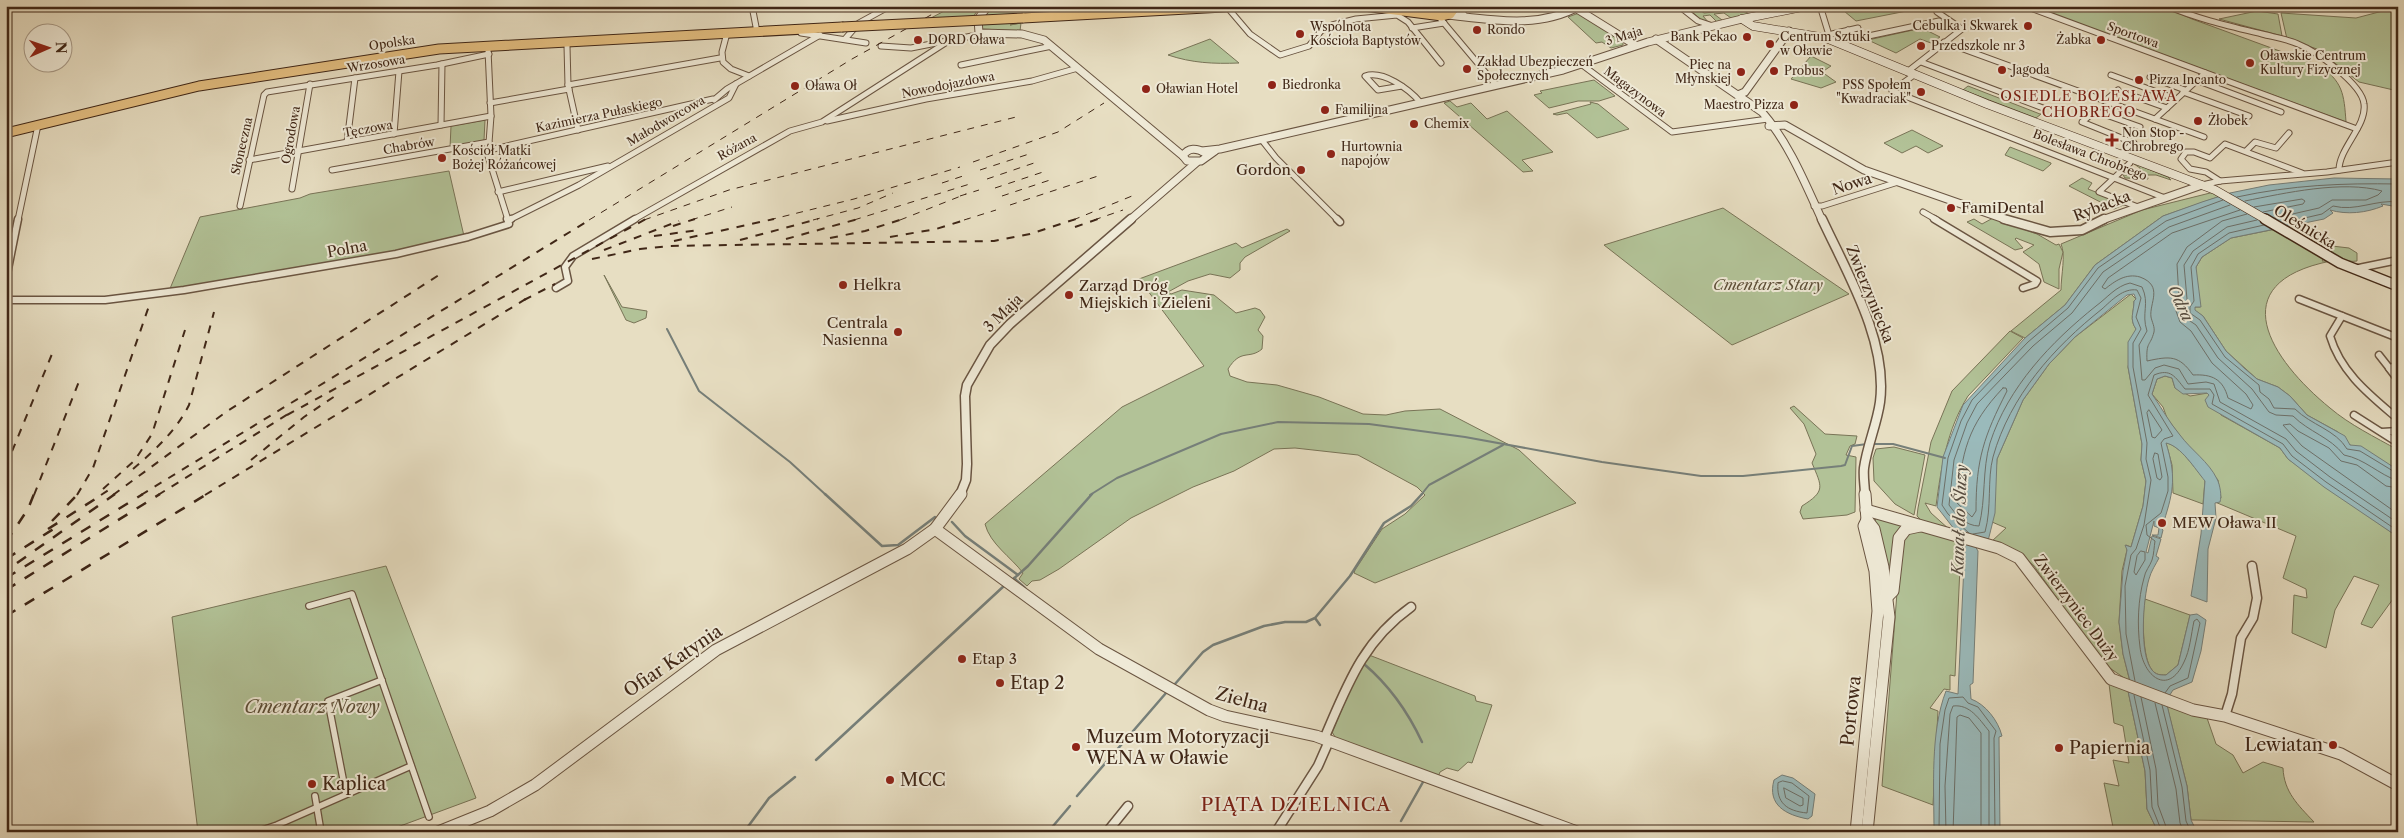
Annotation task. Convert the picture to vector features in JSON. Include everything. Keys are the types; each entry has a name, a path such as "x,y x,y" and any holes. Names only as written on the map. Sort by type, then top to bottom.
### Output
{"main road":[{"name":"Opolska","path":"6,133 210,84 416,52 488,50 727,33 1023,18 1168,8 1242,6"},
{"path":"1364,6 1389,12 1445,14 1462,6"},
{"name":"3 Maja","path":"1745,19 1807,6"},
{"path":"1762,15 1761,20 1764,24"},
{"name":"Bolesława Chrobrego","path":"1745,19 1772,28"},
{"name":"Bolesława Chrobrego","path":"1745,19 1753,26 1828,36 1910,74 2202,185"},
{"name":"Oleśnicka","path":"2202,185 2352,269 2398,286"}],"street":[{"path":"660,7 673,6"},
{"path":"752,6 757,32"},
{"path":"845,39 859,23 890,6"},
{"path":"984,34 977,31 978,18 988,6"},
{"path":"1463,15 1459,13 1459,10 1468,6"},
{"path":"1530,8 1537,6"},
{"path":"1679,6 1698,21 1714,26"},
{"name":"Sportowa","path":"2025,6 2357,129"},
{"path":"2167,6 2188,16 2267,35 2311,50 2346,76 2363,98 2365,106 2357,129 2339,161 2339,170"},
{"path":"1230,7 1233,17 1249,33 1280,55 1310,45 1321,31 1328,26 1389,12 1399,16 1412,28 1441,63"},
{"path":"1445,14 1531,21 1552,18 1575,8 1635,45"},
{"path":"1822,8 1828,36"},
{"name":"Bolesława Chrobrego","path":"1936,12 1962,30 1944,42 1921,62 1892,91 2165,198"},
{"path":"1412,28 1445,14 1476,18"},
{"path":"1445,14 1496,85"},
{"name":"3 Maja","path":"935,529 952,509 966,480 966,390 970,376 990,346 1037,300 1196,162 1203,160 1204,153 1566,69 1656,39 1745,19"},
{"path":"1848,30 1859,38 1939,20"},
{"path":"1698,21 1702,28"},
{"name":"Bolesława Chrobrego","path":"1714,26 1753,26"},
{"name":"Bolesława Chrobrego","path":"1828,36 1858,28"},
{"path":"1738,95 1745,92 1789,31"},
{"path":"727,33 720,58 722,63 730,69 749,76"},
{"path":"800,33 866,43"},
{"path":"881,46 908,48 984,34 1027,34 1044,40 1174,148 1196,162"},
{"name":"Małodworcowa","path":"508,221 613,165 719,103 713,99 820,35"},
{"name":"Zwierzyniecka","path":"1656,39 1686,58 1754,108 1770,123 1781,137 1786,148"},
{"name":"Różana","path":"556,288 568,280 565,265 573,256 648,210 782,136 822,122 950,40"},
{"path":"1944,42 2204,137"},
{"path":"928,44 936,49"},
{"path":"567,46 569,87 578,130"},
{"path":"961,66 1052,46"},
{"path":"488,50 490,102 488,150 498,192 508,221"},
{"name":"Wrzosowa","path":"266,92 442,64 488,50"},
{"path":"490,102 720,58"},
{"name":"Bolesława Chrobrego","path":"1921,62 2043,108"},
{"path":"441,125 442,64"},
{"name":"Magazynowa","path":"1580,64 1672,132 1770,123"},
{"name":"Nowodojazdowa","path":"822,122 926,99 1032,81 1078,68"},
{"path":"394,134 399,71"},
{"path":"2155,119 2205,73"},
{"path":"1402,86 1377,89 1365,76 1372,74 1402,86 1420,102"},
{"path":"2112,75 2176,99"},
{"path":"2150,77 2249,116"},
{"path":"347,142 355,78"},
{"path":"2196,80 2281,112"},
{"name":"Ogrodowa","path":"292,189 310,84"},
{"path":"719,103 733,93 736,84"},
{"path":"2105,101 2118,90"},
{"name":"Słoneczna","path":"240,206 266,92"},
{"path":"2125,93 2167,108"},
{"name":"Kazimierza Pułaskiego","path":"488,150 713,99"},
{"name":"Bolesława Chrobrego","path":"2121,154 2134,143 2082,122 2095,111 2140,127"},
{"name":"Tęczowa","path":"249,160 490,116"},
{"name":"Zwierzyniecka","path":"1770,123 1800,172 1814,206 1854,288 1877,348 1882,373 1880,402 1871,432 1864,469 1867,515"},
{"name":"Rybacka","path":"1770,123 1796,134 1858,167 1895,183 2021,225 2050,232 2082,230 2138,207 2202,185 2220,181 2339,170 2398,162"},
{"path":"6,279 38,125"},
{"path":"2246,151 2255,142 2276,148 2289,133"},
{"path":"1781,137 1784,134 1796,134"},
{"path":"1261,139 1276,158 1340,222"},
{"name":"Chabrów","path":"332,170 489,142"},
{"path":"2220,181 2207,172 2188,169 2181,160 2186,152 2194,152 2210,158 2225,144 2302,173"},
{"path":"2259,156 2269,145"},
{"path":"1186,156 1204,153"},
{"path":"1186,156 1187,171"},
{"path":"2130,163 2099,192 2138,207"},
{"path":"498,192 613,165"},
{"name":"Nowa","path":"1814,206 1822,206 1895,183"},
{"path":"1923,212 2037,281 2035,284 2023,288"},
{"name":"Polna","path":"6,300 105,300 184,290 405,252 468,237 509,224 508,221"},
{"path":"2352,269 2398,260"},
{"path":"2299,299 2398,338"},
{"path":"2342,316 2330,336 2334,353 2360,384 2398,419"},
{"path":"2379,355 2398,380"},
{"path":"2390,369 2390,366 2398,366"},
{"path":"2354,414 2398,443"},
{"path":"2382,432 2398,430"},
{"name":"Zwierzyniec Duży","path":"1867,515 1946,532 1988,544 2019,558 2100,667 2112,679 2193,710 2225,716 2340,754 2364,765 2398,785"},
{"name":"Portowa","path":"1867,515 1874,530 1883,595 1889,617 1867,832"},
{"path":"1883,595 1893,591 1899,538 1906,529 1923,526"},
{"name":"Zielna","path":"935,529 1099,649 1209,710 1327,740 1576,832"},
{"name":"Ofiar Katynia","path":"438,832 477,818 515,797 708,655 907,548 935,529"},
{"path":"2225,716 2232,694 2242,638 2252,618 2257,598 2252,566"},
{"path":"309,606 352,594 428,818"},
{"name":"Portowa","path":"1856,832 1883,595"},
{"path":"1276,832 1318,766 1365,650 1386,623 1411,607"},
{"path":"346,794 328,701 382,680"},
{"path":"256,832 317,808 411,766"},
{"path":"315,796 320,832"},
{"path":"1107,832 1128,806"}],"green space":[{"path":"954,6 981,6 972,18 927,20"},
{"path":"994,6 1056,6 1056,14 983,18"},
{"path":"1685,6 1694,6 1704,13 1714,12 1707,6 1737,6 1749,14 1731,18 1724,13 1714,14 1722,20 1717,22 1710,15 1703,16 1709,23 1704,22"},
{"path":"1838,6 1926,6 1927,7 1856,21"},
{"name":"Oławskie Centrum Kultury Fizycznej","path":"2032,6 2163,6 2192,19 2318,65 2333,77 2341,89 2346,122"},
{"path":"2398,7 2398,91 2359,82 2317,49 2287,39 2281,13 2356,18"},
{"path":"2257,11 2278,14 2282,36 2219,19"},
{"path":"1579,13 1623,41 1623,45 1611,48 1602,42 1596,43 1568,17"},
{"path":"1019,20 1021,23 1020,31 982,29 983,22"},
{"path":"1922,28 1940,37 1931,43 1920,39 1896,53 1868,40"},
{"path":"1210,39 1239,63 1203,62 1168,55"},
{"path":"1811,56 1831,66 1822,72 1836,82 1821,88 1791,79"},
{"path":"1594,80 1615,96 1599,101 1578,101 1549,108 1534,95 1542,93 1540,91"},
{"path":"1968,86 2040,114 2045,111 2036,118 1963,90"},
{"path":"1450,101 1457,107 1471,103 1487,119 1507,111 1553,152 1522,160 1533,171 1523,172 1444,103"},
{"path":"1590,102 1598,104 1629,129 1597,138 1567,113 1553,114 1591,104"},
{"path":"485,120 484,140 450,148 451,126"},
{"path":"1912,130 1943,146 1928,153 1916,146 1902,153 1884,143"},
{"path":"2010,147 2051,164 2043,171 2005,155"},
{"path":"2131,162 2168,177 2171,180 2156,175 2147,175 2148,179 2125,178 2123,175 2133,175 2140,171 2140,168"},
{"path":"449,171 464,236 417,248 169,291 200,217 300,198 310,194"},
{"path":"2082,178 2092,183 2088,189 2126,204 2114,209 2069,186"},
{"path":"2214,192 2221,196 2163,216 2095,265 2065,305 2025,338 2011,331 2061,290 2063,259 2061,244 2142,210"},
{"name":"Cmentarz Stary","path":"1723,208 1849,294 1732,345 1604,245"},
{"path":"1993,218 2037,234 2056,245 2059,244 2063,252 2059,269 2059,289 2044,282 2039,264 2023,252 2034,245 2016,238 2023,248 2015,250 1967,222 1974,219 1982,224"},
{"path":"1287,229 1290,231 1245,257 1240,263 1240,270 1230,278 1210,274 1188,281 1168,292 1171,294 1182,290 1214,295 1236,313 1255,308 1260,310 1265,317 1258,330 1263,336 1262,349 1237,359 1228,369 1230,376 1247,382 1277,385 1319,397 1363,414 1386,415 1405,411 1440,409 1519,450 1576,503 1375,583 1354,573 1355,570 1382,529 1405,514 1425,495 1417,487 1358,455 1295,448 1274,449 1234,471 1193,487 1131,518 1059,569 1040,580 1032,581 1027,586 1019,579 1023,573 991,538 985,524 1122,407 1204,366 1139,279 1236,243 1242,248"},
{"path":"2276,229 2325,257 2322,261 2331,261 2297,272 2276,286 2266,305 2267,325 2275,346 2290,368 2330,408 2354,425 2398,450 2398,470 2350,445 2338,432 2307,415 2290,396 2278,387 2257,379 2226,351 2203,316 2194,310 2195,307 2200,307 2195,277 2196,267 2202,257 2231,238"},
{"path":"2332,246 2349,248 2357,253 2357,261 2345,260 2326,250"},
{"path":"604,275 622,307 647,311 646,318 634,323 626,320"},
{"path":"2131,294 2137,300 2134,301 2132,316 2136,329 2128,367 2142,444 2141,460 2146,481 2143,506 2131,547 2126,545 2127,550 2122,571 2119,622 2123,654 2130,682 2104,664 2034,566 2021,554 1991,542 2006,528 1992,522 1997,459 2023,400 2049,364 2075,337"},
{"path":"2010,331 2023,338 1968,396 1950,435 1936,506 1925,503 1931,513 1950,530 1922,521 1917,516 1931,442 1952,391"},
{"path":"2165,376 2172,378 2175,388 2190,396 2208,393 2221,415 2280,448 2288,459 2398,537 2398,592 2372,628 2361,624 2379,585 2354,576 2335,610 2326,648 2292,633 2294,595 2307,598 2306,589 2283,578 2296,536 2215,502 2221,498 2218,480 2180,436 2167,418 2163,407 2152,394 2157,379"},
{"path":"1794,406 1825,434 1857,436 1855,444 1850,446 1846,455 1856,457 1855,512 1847,515 1803,519 1800,512 1802,506 1815,496 1820,488 1820,483 1812,463 1816,454 1804,424 1790,408"},
{"path":"2166,443 2177,448 2205,480 2203,504 2173,493 2172,465"},
{"path":"1894,447 1925,455 1914,515 1895,504 1874,481 1873,458 1876,449"},
{"path":"1878,517 1907,523 1891,585 1875,520"},
{"path":"1918,529 1958,539 1961,545 1955,676 1950,675 1950,690 1944,689 1930,708 1938,711 1933,805 1882,786 1901,541 1904,535"},
{"name":"Cmentarz Nowy","path":"386,566 476,798 384,832 305,832 304,828 283,832 198,832 172,617"},
{"path":"2145,599 2190,615 2178,665 2166,675 2154,672 2146,656 2143,624"},
{"path":"1369,655 1475,696 1476,701 1492,705 1472,763 1468,762 1458,771 1447,768 1440,772 1438,777 1337,740 1332,732 1365,656"},
{"path":"2109,684 2128,691 2145,771 2147,809 2158,832 2114,832 2104,783 2119,786 2113,760 2129,763 2123,726 2114,723"},
{"path":"2167,706 2207,718 2216,744 2233,755 2243,773 2263,762 2283,768 2286,784 2293,798 2314,822 2191,820 2187,786"}],"water":[{"path":"2334,178 2398,179 2398,207 2381,204 2383,206 2356,212 2330,210 2333,213 2324,219 2231,238 2202,257 2196,267 2201,307 2195,307 2195,310 2203,316 2226,351 2257,379 2278,387 2290,396 2307,415 2345,436 2350,445 2361,446 2398,470 2398,537 2324,487 2288,459 2280,448 2208,407 2205,400 2209,395 2207,393 2183,394 2175,388 2172,378 2165,376 2157,379 2152,394 2184,441 2214,473 2219,484 2221,497 2220,502 2215,503 2216,518 2208,549 2207,602 2191,596 2201,534 2205,481 2182,453 2166,443 2171,464 2172,491 2164,521 2159,519 2157,524 2163,530 2161,538 2152,535 2158,535 2159,528 2154,526 2154,521 2146,552 2148,553 2152,536 2161,539 2156,556 2159,558 2151,573 2147,588 2143,626 2145,652 2152,670 2158,674 2166,675 2178,665 2190,615 2197,614 2206,620 2201,651 2192,682 2173,690 2166,701 2187,786 2191,820 2197,832 2158,832 2147,809 2145,771 2128,691 2132,689 2123,654 2119,622 2123,571 2127,550 2125,545 2131,547 2143,506 2146,481 2141,460 2142,444 2128,367 2128,342 2136,329 2132,319 2134,301 2136,299 2134,294 2127,295 2075,337 2049,364 2023,400 1997,459 1995,513 1988,541 1975,546 1978,551 1973,683 1970,685 1971,699 1990,713 2002,736 1999,737 2000,832 1934,832 1934,760 1937,724 1946,691 1958,694 1965,543 1937,507 1943,457 1963,405 2025,338 2065,305 2095,265 2163,216 2230,193 2269,185"},
{"path":"1782,775 1793,778 1815,794 1812,816 1808,819 1792,815 1776,802 1773,796 1774,780"}],"waterway":[{"path":"667,329 699,391 790,462 826,495"},
{"path":"1090,495 1117,478 1221,434 1278,422 1369,424 1465,437 1602,462 1701,476 1743,476 1841,466 1845,465 1852,446 1867,444"},
{"path":"1872,444 1893,444 1945,458"},
{"path":"1421,495 1429,485 1503,445"},
{"path":"825,494 882,546 898,545 935,517"},
{"path":"1018,575 1092,494"},
{"path":"1315,618 1350,576 1384,523 1411,506 1422,494"},
{"path":"952,522 965,536 1018,575"},
{"path":"1014,578 1018,575"},
{"path":"1011,581 1014,578"},
{"path":"1014,578 1025,588"},
{"path":"816,760 1005,585"},
{"path":"1175,684 1203,652 1213,645 1264,626 1285,622 1306,622 1315,618"},
{"path":"1315,618 1320,625"},
{"path":"1364,664 1398,700 1422,742"},
{"path":"1077,796 1166,693"},
{"path":"744,832 769,798 795,777"},
{"path":"1401,821 1423,782"},
{"path":"1048,832 1070,806"}],"railway":[{"path":"589,220 852,59 947,6"},
{"path":"973,162 1058,132 1104,103"},
{"path":"644,220 729,190 1020,116"},
{"path":"980,170 1029,154"},
{"path":"987,179 1037,162"},
{"path":"769,220 854,199 960,167"},
{"path":"995,188 1046,171"},
{"path":"942,183 966,175"},
{"path":"1010,205 1098,176"},
{"path":"1002,196 1053,179"},
{"path":"854,220 973,183"},
{"path":"965,195 979,190"},
{"path":"813,220 858,208 893,193"},
{"path":"901,220 965,195"},
{"path":"960,196 965,195"},
{"path":"1073,220 1132,196"},
{"path":"691,220 732,207"},
{"path":"964,220 996,210"},
{"path":"1094,220 1123,210"},
{"path":"141,495 591,219"},
{"path":"673,226 695,219"},
{"path":"674,241 774,219"},
{"path":"740,240 818,219"},
{"path":"786,239 858,219"},
{"path":"890,237 936,229 968,219"},
{"path":"1075,227 1098,219"},
{"path":"287,415 644,220"},
{"path":"830,238 865,231 901,220"},
{"path":"592,259 640,249 669,246 994,241 1030,234 1073,220"},
{"path":"604,250 679,221"},
{"path":"654,236 699,230"},
{"path":"113,495 226,412 442,273"},
{"path":"525,300 555,284"},
{"path":"525,300 529,297"},
{"path":"205,495 525,300"},
{"path":"77,495 93,468 150,303"},
{"path":"133,469 171,432 189,405 214,312"},
{"path":"103,489 135,460 152,434 185,330"},
{"path":"6,466 52,354"},
{"path":"34,495 80,379"},
{"path":"251,460 304,417 338,394"},
{"path":"158,495 293,411"},
{"path":"101,495 113,487"},
{"path":"6,542 28,509 34,494"},
{"path":"52,521 78,494"},
{"path":"48,529 103,494"},
{"path":"17,563 115,494"},
{"path":"6,578 143,494"},
{"path":"6,590 160,494"},
{"path":"6,616 207,494"},
{"path":"6,559 55,528"}],"place":[{"name":"Cebulka i Skwarek","path":"2028,26"},
{"name":"Rondo","path":"1477,30"},
{"name":"Wspólnota Kościoła Baptystów","path":"1300,34"},
{"name":"Bank Pekao","path":"1747,37"},
{"name":"DORD Oława","path":"918,40"},
{"name":"Żabka","path":"2101,40"},
{"name":"Centrum Sztuki w Oławie","path":"1770,44"},
{"name":"Przedszkole nr 3","path":"1921,46"},
{"name":"Oławskie Centrum Kultury Fizycznej","path":"2250,63"},
{"name":"Zakład Ubezpieczeń Społecznych","path":"1467,69"},
{"name":"Jagoda","path":"2002,70"},
{"name":"Probus","path":"1774,71"},
{"name":"Piec na Młynskiej","path":"1741,72"},
{"name":"Pizza Incanto","path":"2139,80"},
{"name":"Biedronka","path":"1272,85"},
{"name":"Oława Oł","path":"795,86"},
{"name":"Oławian Hotel","path":"1146,89"},
{"name":"PSS Społem \"Kwadraciak\"","path":"1921,92"},
{"name":"Maestro Pizza","path":"1794,105"},
{"name":"Familijna","path":"1325,110"},
{"name":"Żłobek","path":"2198,121"},
{"name":"Chemix","path":"1414,124"},
{"name":"Non Stop - Chrobrego","path":"2112,140"},
{"name":"Hurtownia napojów","path":"1331,154"},
{"name":"Kościół Matki Bożej Różańcowej","path":"442,158"},
{"name":"Gordon","path":"1301,170"},
{"name":"FamiDental","path":"1951,208"},
{"name":"Helkra","path":"843,285"},
{"name":"Zarząd Dróg Miejskich i Zieleni","path":"1069,295"},
{"name":"Centrala Nasienna","path":"898,332"},
{"name":"MEW Oława II","path":"2162,523"},
{"name":"Etap 3","path":"962,659"},
{"name":"Etap 2","path":"1000,683"},
{"name":"Lewiatan","path":"2333,745"},
{"name":"Muzeum Motoryzacji WENA w Oławie","path":"1076,747"},
{"name":"Papiernia","path":"2059,748"},
{"name":"MCC","path":"890,780"},
{"name":"Kaplica","path":"312,784"}],"district":[{"name":"OSIEDLE BOLESŁAWA CHOBREGO","path":"2089,104"},
{"name":"PIĄTA DZIELNICA","path":"1296,804"}],"water label":[{"name":"Odra","path":"2181,303"},
{"name":"Kanał do Śluzy","path":"1959,520"}]}
